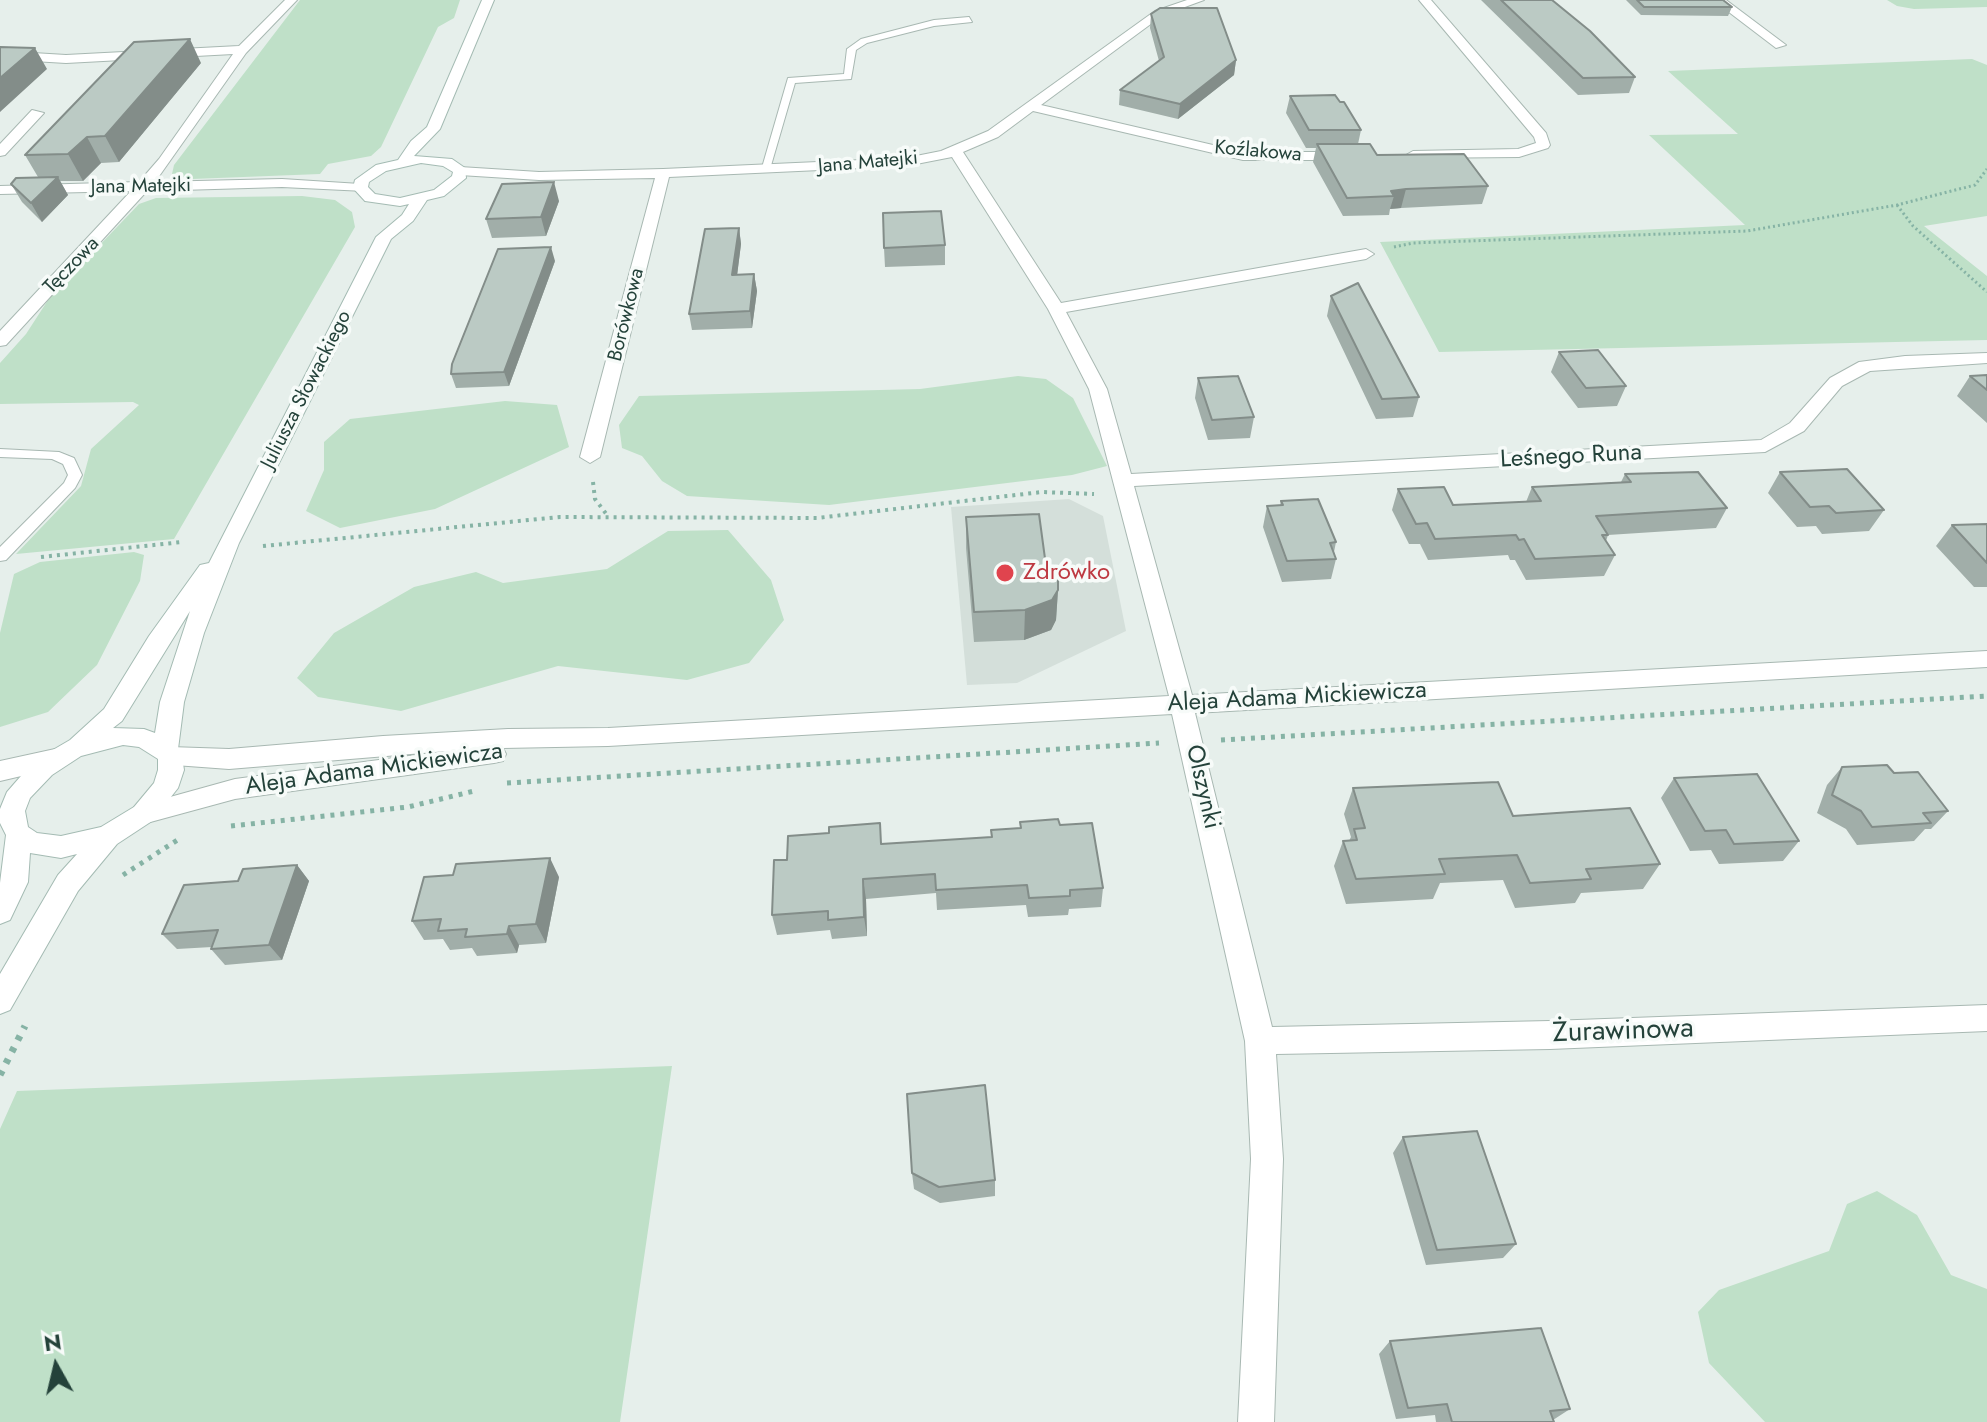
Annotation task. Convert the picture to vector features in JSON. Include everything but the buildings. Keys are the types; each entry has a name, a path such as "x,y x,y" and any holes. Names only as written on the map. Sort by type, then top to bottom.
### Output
{"street":[{"name":"Tęczowa","path":"0,341 108,227 164,162 242,50 291,0"},
{"path":"404,161 416,144 433,129 488,0"},
{"name":"Jana Matejki","path":"456,178 906,162 955,151 993,134 1159,13 1198,0"},
{"path":"1401,156 1519,153 1543,145 1541,136 1425,0"},
{"path":"1719,0 1780,45"},
{"path":"0,55 66,59 242,50"},
{"name":"Koźlakowa","path":"1029,106 1243,156 1357,156"},
{"path":"0,152 37,113"},
{"path":"433,129 444,143 437,160"},
{"name":"Olszynki","path":"955,151 1056,309 1098,389 1183,705 1184,722 1192,741 1260,1041 1267,1159 1256,1422"},
{"path":"371,172 362,180 360,188 370,198 381,201 420,199 456,178 455,166 437,160 404,161"},
{"name":"Jana Matejki","path":"0,190 282,183 371,172 404,161"},
{"name":"Borówkowa","path":"590,457 663,173"},
{"name":"Jana Matejki","path":"282,183 360,188"},
{"name":"Juliusza Słowackiego","path":"143,814 165,788 171,770 167,754 172,702 193,633 228,543 384,237 408,218 420,199"},
{"path":"381,201 379,219 384,237"},
{"path":"1056,309 1366,254"},
{"name":"Leśnego Runa","path":"1125,488 1765,446 1797,427 1836,382 1865,366 1987,358"},
{"name":"Juliusza Słowackiego","path":"10,827 12,811 20,792 113,715 157,642 228,543"},
{"name":"Aleja Adama Mickiewicza","path":"64,754 98,740 123,736 144,738 167,754 229,759 414,744 608,737 1987,659"},
{"name":"Aleja Adama Mickiewicza","path":"143,814 250,787 608,737"},
{"path":"0,771 64,754"},
{"path":"0,1001 68,883 108,836 143,814"},
{"path":"10,827 32,843 61,847 108,836"},
{"path":"0,912 14,882 10,827"},
{"name":"Żurawinowa","path":"1260,1041 1550,1035 1987,1018"}],"lane":[{"path":"765,169 791,80 848,77 852,49 864,41 934,23 969,20"},
{"path":"0,453 54,455 69,461 75,475 70,485 0,556"}],"path":[{"path":"1366,254 1413,243 1747,231 1897,205 1975,185 1987,169"},
{"path":"1897,205 1913,226 1987,292"},
{"path":"590,457 595,499 608,516"},
{"path":"262,546 463,525 608,516 723,520 817,518 1042,492 1125,488"},
{"path":"30,558 182,542"},
{"path":"493,786 1192,741 1987,696"},
{"path":"219,827 408,807 479,790"}],"shaded area":[{"path":"1069,499 1103,516 1126,631 1017,683 967,685 951,507"}],"green space":[{"path":"300,0 460,0 454,18 438,27 381,147 371,156 328,164 320,174 192,179 172,174 174,165"},
{"path":"1887,0 1987,0 1987,7 1914,9 1897,6"},
{"path":"1972,59 1987,65 1987,216 1924,226 1987,276 1987,340 1439,352 1380,242 1745,225 1649,135 1738,134 1668,71"},
{"path":"302,196 335,200 352,212 355,227 174,539 16,554 81,486 91,449 139,405 133,402 0,404 0,363 26,334 50,297 139,204 156,198"},
{"path":"1018,376 1046,379 1073,398 1107,466 1072,475 829,505 687,496 662,481 642,456 622,448 619,425 639,396 920,389"},
{"path":"505,401 557,405 569,447 435,509 340,528 306,511 324,470 324,442 350,419"},
{"path":"728,530 771,580 784,620 749,663 687,680 558,666 401,711 318,697 297,678 334,633 414,587 476,572 503,583 607,569 668,531"},
{"path":"134,552 144,555 140,581 97,665 48,712 0,727 0,633 14,574 40,562"},
{"path":"672,1066 620,1422 0,1422 0,1129 17,1091"},
{"path":"1877,1191 1917,1215 1951,1275 1987,1289 1987,1422 1765,1422 1709,1363 1698,1312 1719,1290 1829,1251 1847,1204"}],"place":[{"name":"Zdrówko","path":"1005,573"}]}
